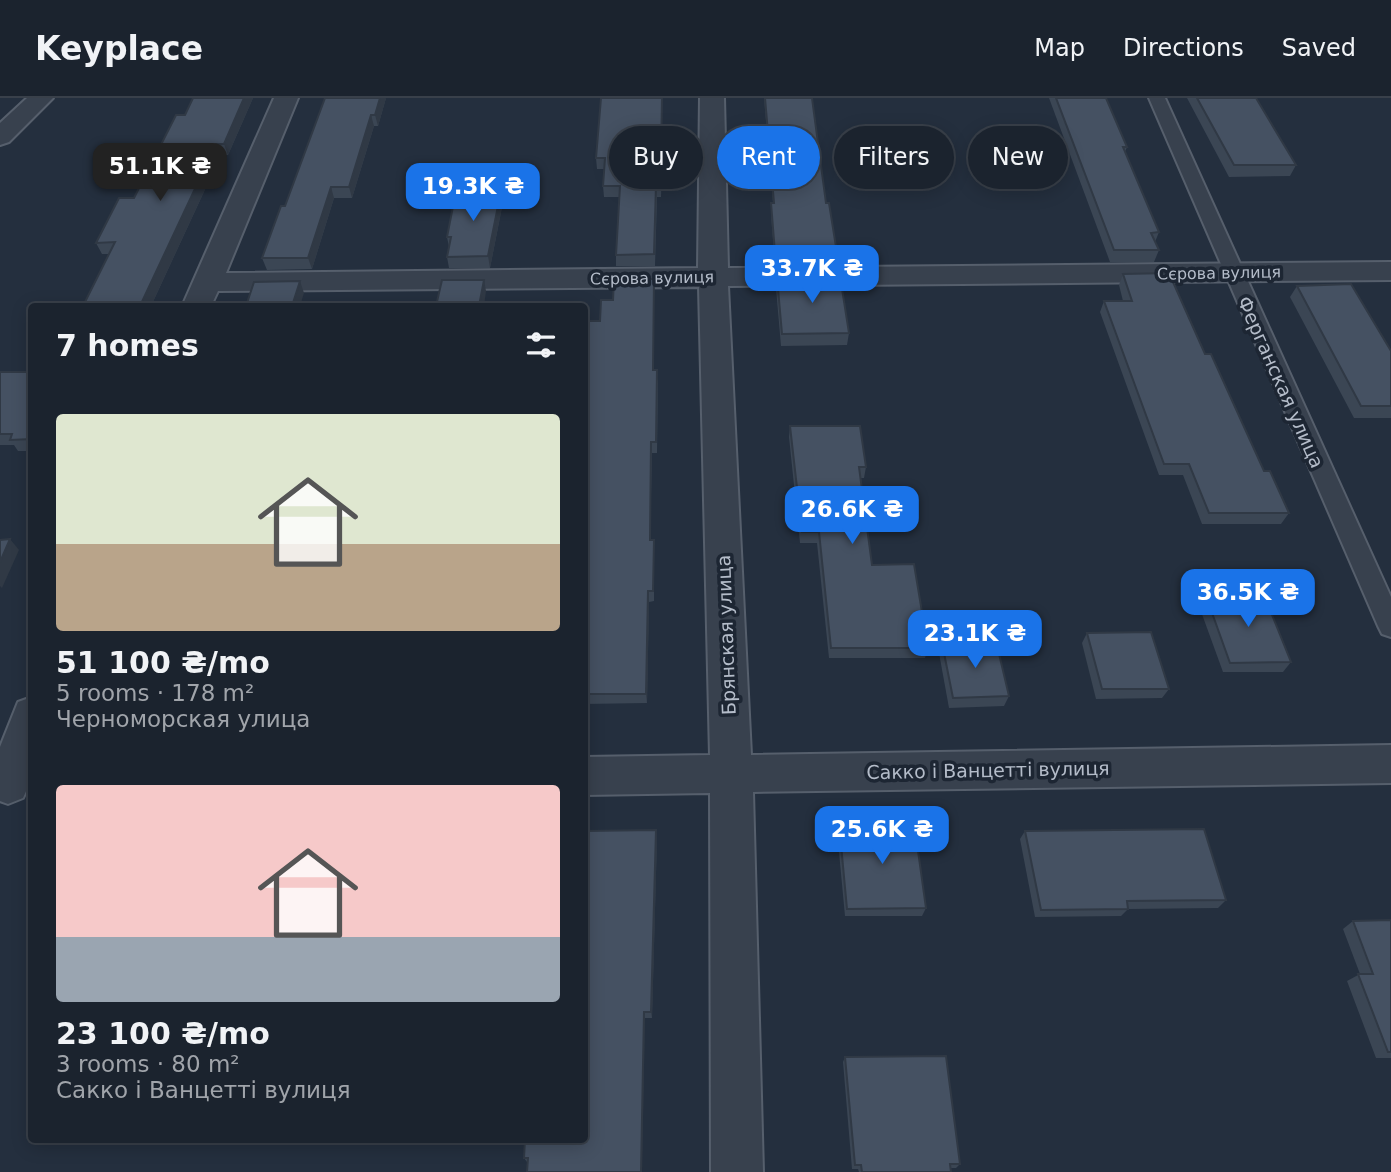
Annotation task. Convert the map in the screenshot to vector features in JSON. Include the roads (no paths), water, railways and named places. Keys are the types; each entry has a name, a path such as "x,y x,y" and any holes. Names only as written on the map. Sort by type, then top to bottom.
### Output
{"street":[{"path":"0,137 41,98"},
{"path":"202,294 286,98"},
{"name":"Брянская улица","path":"712,98 713,278 732,774 737,1172"},
{"name":"Сєрова вулиця","path":"202,294 713,278 1391,271"},
{"path":"13,785 28,729"},
{"name":"Сакко і Ванцетті вулиця","path":"588,776 1391,764"}],"lane":[{"name":"Ферганская улица","path":"1157,98 1232,273 1391,626"}]}
